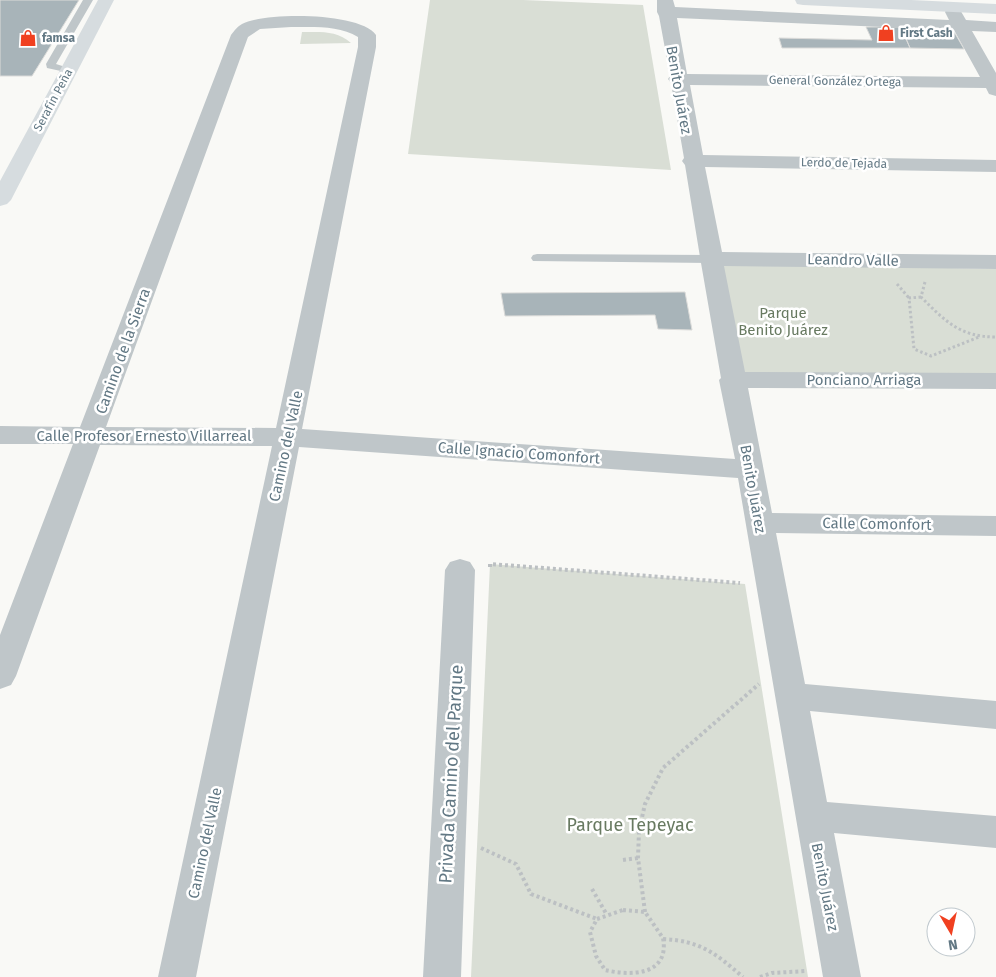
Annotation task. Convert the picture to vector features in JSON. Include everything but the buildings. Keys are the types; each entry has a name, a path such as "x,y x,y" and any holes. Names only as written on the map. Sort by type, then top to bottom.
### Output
{"main road":[{"name":"Serafín Peña","path":"0,200 106,0"},
{"path":"803,0 996,9"}],"street":[{"path":"665,6 996,27"},
{"name":"Benito Juárez","path":"665,6 758,523 777,694 812,816 842,977"},
{"path":"950,6 994,86"},
{"name":"Camino del Valle","path":"177,977 368,40 362,30 342,25 283,23 247,28"},
{"name":"Camino de la Sierra","path":"0,676 237,43 247,28"},
{"name":"General González Ortega","path":"677,79 994,86"},
{"name":"Lerdo de Tejada","path":"692,161 996,166"},
{"name":"Leandro Valle","path":"710,259 996,262"},
{"name":"Ponciano Arriaga","path":"732,380 996,381"},
{"name":"Calle Profesor Ernesto Villarreal","path":"0,435 288,437"},
{"name":"Calle Ignacio Comonfort","path":"288,437 749,469"},
{"name":"Calle Comonfort","path":"758,523 996,526"},
{"name":"Privada Camino del Parque","path":"442,977 475,572"},
{"path":"777,694 996,715"},
{"path":"812,816 996,832"}],"lane":[{"path":"70,70 50,66 88,0"},
{"path":"537,258 710,259"}],"path":[{"path":"921,297 927,276"},
{"path":"902,280 897,284 909,298 914,349 931,356 979,336"},
{"path":"909,298 921,297 951,327 972,336 996,337"},
{"path":"475,572 490,564 745,584"},
{"path":"597,919 590,932 596,956 605,970 629,977 645,974 658,966 663,951 663,939 645,912 638,858 645,804 663,768 696,742 761,682 777,694"},
{"path":"477,856 477,846 516,864 531,894 597,919 622,910 645,912"},
{"path":"622,860 638,858"},
{"path":"592,889 608,915"},
{"path":"663,939 684,939 706,946 743,977"},
{"path":"806,961 808,977"},
{"path":"760,977 772,973 807,971"}],"green space":[{"path":"430,0 523,0 643,5 671,170 408,154"},
{"path":"302,32 334,34 351,43 300,44"},
{"name":"Parque Benito Juárez","path":"718,263 996,269 996,379 732,380"},
{"name":"Parque Tepeyac","path":"490,564 745,584 808,977 471,977"}],"place":[{"name":"First Cash","path":"886,33"},
{"name":"famsa","path":"28,38"}]}
